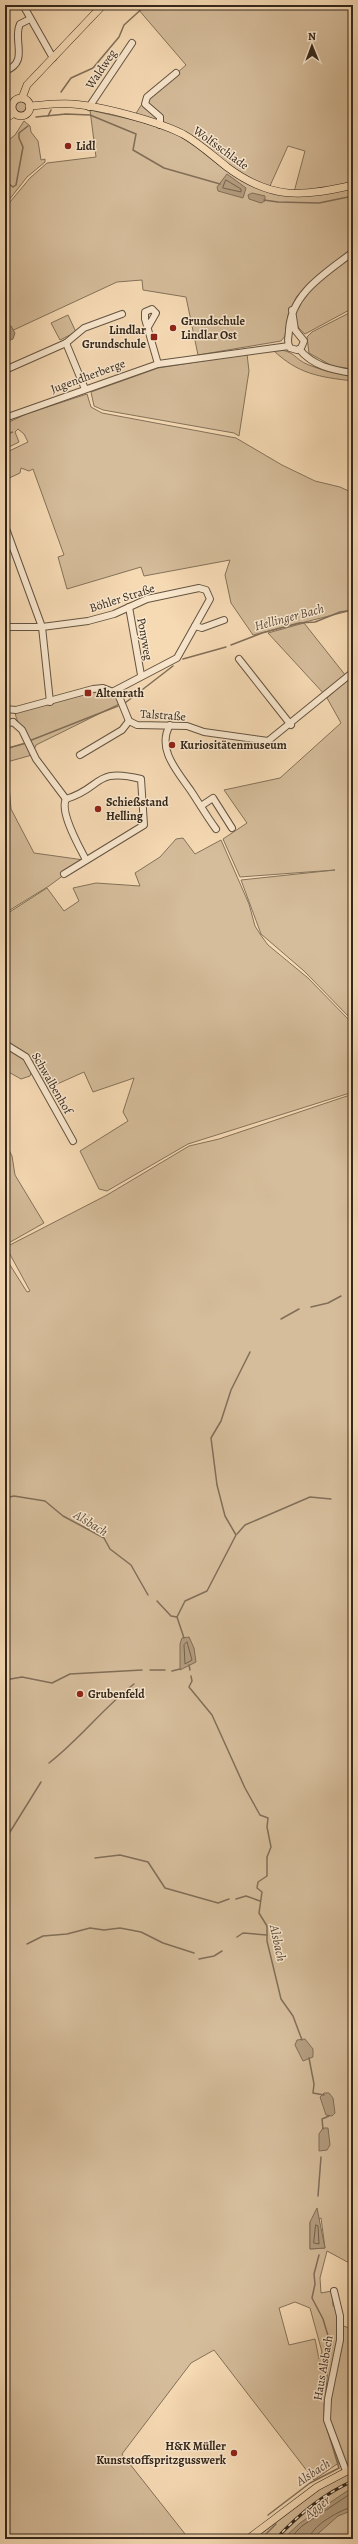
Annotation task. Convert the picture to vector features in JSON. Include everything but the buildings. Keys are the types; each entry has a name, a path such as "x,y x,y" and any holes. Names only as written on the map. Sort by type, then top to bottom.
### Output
{"main road":[{"path":"14,113 13,103 22,98 27,85 103,5"},
{"path":"5,119 14,113 23,115 27,113 30,106 27,101 22,98"},
{"name":"Wolfsschlade","path":"30,106 62,104 89,107 160,125 189,138 235,173 273,191 289,194 313,194 353,185"},
{"path":"248,2539 317,2487 353,2468"}],"street":[{"path":"23,5 53,58"},
{"path":"5,71 17,61 20,48 16,34 20,24 30,19"},
{"name":"Waldweg","path":"89,107 132,43"},
{"path":"160,125 160,117 145,104 147,97 176,73"},
{"path":"353,252 311,286 299,298 292,310 288,341 295,350 299,349 310,361 332,370 353,372"},
{"path":"292,310 297,333 303,337 304,341 299,349"},
{"path":"5,370 66,343 84,328 122,314"},
{"path":"148,327 158,364"},
{"name":"Jugendherberge","path":"5,418 158,364 275,346 288,341 297,333"},
{"path":"66,343 85,390"},
{"path":"5,526 42,627 50,702"},
{"name":"Böhler Straße","path":"5,627 42,627 88,621 129,607 147,599 199,588 208,592"},
{"name":"Ponyweg","path":"114,691 141,675 177,658 210,599 208,592"},
{"name":"Ponyweg","path":"129,607 141,675"},
{"path":"195,626 202,628 224,620"},
{"path":"239,659 291,725"},
{"name":"Talstraße","path":"114,691 118,694 129,720 137,725 170,725 262,742 268,741 291,725 353,672"},
{"path":"5,709 13,710 50,702 93,689 114,691"},
{"path":"13,710 13,722"},
{"path":"80,755 122,730 129,720"},
{"path":"5,724 13,722 18,725 42,769 66,799"},
{"path":"170,725 166,736 166,747 174,769 201,806 216,830"},
{"path":"64,874 143,827 141,779 113,774 97,781 79,794 66,799"},
{"path":"201,806 213,798 232,828"},
{"path":"66,799 64,806 70,826 86,860"},
{"name":"Schwalbenhof","path":"5,1044 26,1057 73,1141"},
{"name":"Haus Alsbach","path":"334,2291 340,2316 340,2340 328,2399 327,2420 346,2471"}],"shaded area":[{"path":"142,5 353,5 353,182 313,191 294,192 305,151 288,146 269,188 258,183 164,124 163,118 147,104 150,97 186,65 138,9"},
{"path":"145,99 159,118 158,122 135,115"},
{"path":"19,102 23,102 25,103 25,111 19,112 16,109 16,105"},
{"path":"90,110 145,123 167,130 189,143 240,179 255,187 271,192 302,196 318,195 353,188 353,249 297,296 288,315 285,336 281,341 198,355 186,297 143,290 142,280 117,282 5,334 5,208 30,178 47,163 96,157"},
{"path":"24,121 30,126 31,132 38,141 41,160 45,159 45,162 27,177 5,205 5,180 8,177 5,172 5,143 15,135"},
{"path":"353,255 353,308 305,334 296,323 295,319 295,311 299,301 313,287"},
{"path":"353,311 353,369 334,367 309,353 307,337 312,332"},
{"path":"68,315 76,332 60,340 51,323"},
{"path":"273,350 286,351 304,363 320,369 353,375 353,381 319,376 310,373 291,364"},
{"path":"247,354 249,371 239,436 234,433 103,410 94,406 91,392 158,368"},
{"path":"87,394 91,407 102,413 236,438 282,465 315,481 340,487 353,493 353,610 253,635 231,603 225,575 230,560 144,576 141,567 67,589 58,557 64,555 33,469 29,471 21,468 20,473 5,480 5,453 28,442 24,434 18,429 15,432 19,442 5,449 5,436 13,432 5,433 5,424 26,414"},
{"path":"304,623 346,676 325,695 268,633"},
{"path":"349,678 353,682 353,1021 304,971 261,934 241,880 335,870 240,877 223,839 247,823 224,790 280,778 341,723 327,698"},
{"path":"103,690 114,693 121,703 36,745 34,750 20,726 15,712"},
{"path":"26,743 32,755 7,762 11,809 34,853 84,860 49,886 5,913 5,749"},
{"path":"183,838 195,854 221,840 249,904 255,926 260,934 268,945 308,978 353,1024 353,1092 188,1144 107,1191 99,1189 80,1151 128,1121 123,1112 134,1078 93,1092 84,1072 46,1089 27,1057 5,1042 5,915 47,888 64,911 79,901 73,888 96,883 140,886 135,873 160,857 176,839"},
{"path":"5,1044 20,1053 32,1070 30,1076 21,1079 5,1070"},
{"path":"353,1094 353,2265 327,2251 320,2278 321,2293 332,2291 333,2306 339,2310 339,2341 324,2404 324,2416 340,2462 314,2480 214,2350 191,2363 122,2454 189,2539 5,2539 5,1257 27,1292 30,1291 6,1247 107,1195 189,1146 219,1139","holes":["321,2218 325,2248 310,2249 310,2222","295,2302 310,2308 322,2352 319,2359 315,2339 289,2345 279,2308"]},
{"path":"5,1142 12,1156 15,1175 44,1223 5,1245"},
{"path":"343,2326 353,2329 353,2461 346,2464 329,2419 330,2398 343,2341"},
{"path":"353,2471 353,2539 254,2539 320,2489"}],"water":[{"path":"227,174 246,188 243,198 218,191 217,187"},
{"path":"252,193 265,196 265,201 261,203 249,199 248,195"},
{"path":"5,326 11,326 15,333 13,339 5,342"},
{"path":"189,1637 194,1648 196,1662 180,1670 180,1644 182,1638"},
{"path":"305,2039 313,2049 313,2057 303,2061 295,2045 297,2040"},
{"path":"324,2093 329,2093 333,2098 335,2113 332,2116 326,2115 320,2097"},
{"path":"323,2128 328,2128 330,2145 327,2150 319,2151 319,2134"},
{"path":"317,2208 325,2248 310,2249 310,2222"},
{"path":"353,2487 353,2510 338,2516 312,2539 283,2539 300,2523"}],"waterway":[{"path":"61,92 71,78 93,68 119,37 124,25 146,5"},
{"path":"48,116 51,110"},
{"path":"36,117 66,114 90,115 136,134 133,150 164,168 220,184"},
{"path":"5,181 13,187 16,185 23,147 19,138 19,133 28,126"},
{"path":"264,200 278,202 319,203 353,196"},
{"name":"Hellinger Bach","path":"231,645 262,633 299,623 315,622 340,612 353,610"},
{"name":"Hellinger Bach","path":"183,659 226,647"},
{"name":"Hellinger Bach","path":"125,703 173,666"},
{"name":"Hellinger Bach","path":"29,741 118,706"},
{"name":"Hellinger Bach","path":"5,749 26,743"},
{"path":"311,1307 328,1303 341,1296"},
{"path":"281,1319 299,1309"},
{"path":"177,1617 185,1601 207,1591 236,1535 225,1516 217,1485 211,1438 221,1421 231,1390 250,1352"},
{"name":"Alsbach","path":"5,1498 14,1496 45,1501 63,1516 104,1538 110,1549 131,1565 148,1595"},
{"path":"237,1534 245,1525 310,1497 331,1499"},
{"name":"Alsbach","path":"157,1601 171,1616 177,1617 184,1638"},
{"name":"Alsbach","path":"189,1665 190,1670"},
{"path":"172,1671 180,1669"},
{"path":"5,1680 22,1677 52,1683 70,1674 142,1670"},
{"path":"150,1670 165,1670"},
{"name":"Alsbach","path":"191,1676 192,1681 189,1687 212,1715 245,1788 260,1815 268,1818 267,1827 271,1847 267,1857 267,1876 258,1882 257,1888 262,1892 259,1913 267,1926 267,1941 281,1999 293,2016 302,2040"},
{"path":"49,1763 134,1684"},
{"path":"5,1840 41,1782"},
{"path":"95,1858 120,1855 148,1862 165,1888 218,1903 229,1899"},
{"path":"236,1899 246,1896 260,1901"},
{"path":"27,1944 43,1936 67,1934 90,1928 104,1930 120,1928 141,1932 163,1943 194,1953"},
{"path":"237,1937 243,1933 267,1935"},
{"path":"199,1959 214,1956 222,1951"},
{"name":"Alsbach","path":"309,2058 314,2084 313,2093 324,2095"},
{"name":"Alsbach","path":"323,2129 322,2119 329,2116"},
{"name":"Alsbach","path":"318,2196 321,2157"},
{"name":"Alsbach","path":"319,2255 314,2274 315,2284 312,2298 323,2319 329,2339 328,2350"},
{"name":"Alsbach","path":"325,2409 328,2360"},
{"name":"Alsbach","path":"268,2515 310,2483 339,2468 326,2425"},
{"name":"Alsbach","path":"261,2539 276,2524"}],"railway":[{"path":"276,2539 293,2522 321,2499 353,2481"}],"place":[{"name":"Lidl","path":"68,146"},
{"name":"Grundschule Lindlar Ost","path":"173,328"},
{"name":"Lindlar Grundschule","path":"154,337"},
{"name":"Altenrath","path":"88,693"},
{"name":"Kuriositätenmuseum","path":"172,745"},
{"name":"Schießstand Helling","path":"98,809"},
{"name":"Grubenfeld","path":"80,1694"},
{"name":"H&K Müller Kunststoffspritzgusswerk","path":"234,2453"}],"water label":[{"name":"Agger","path":"317,2507"}]}
